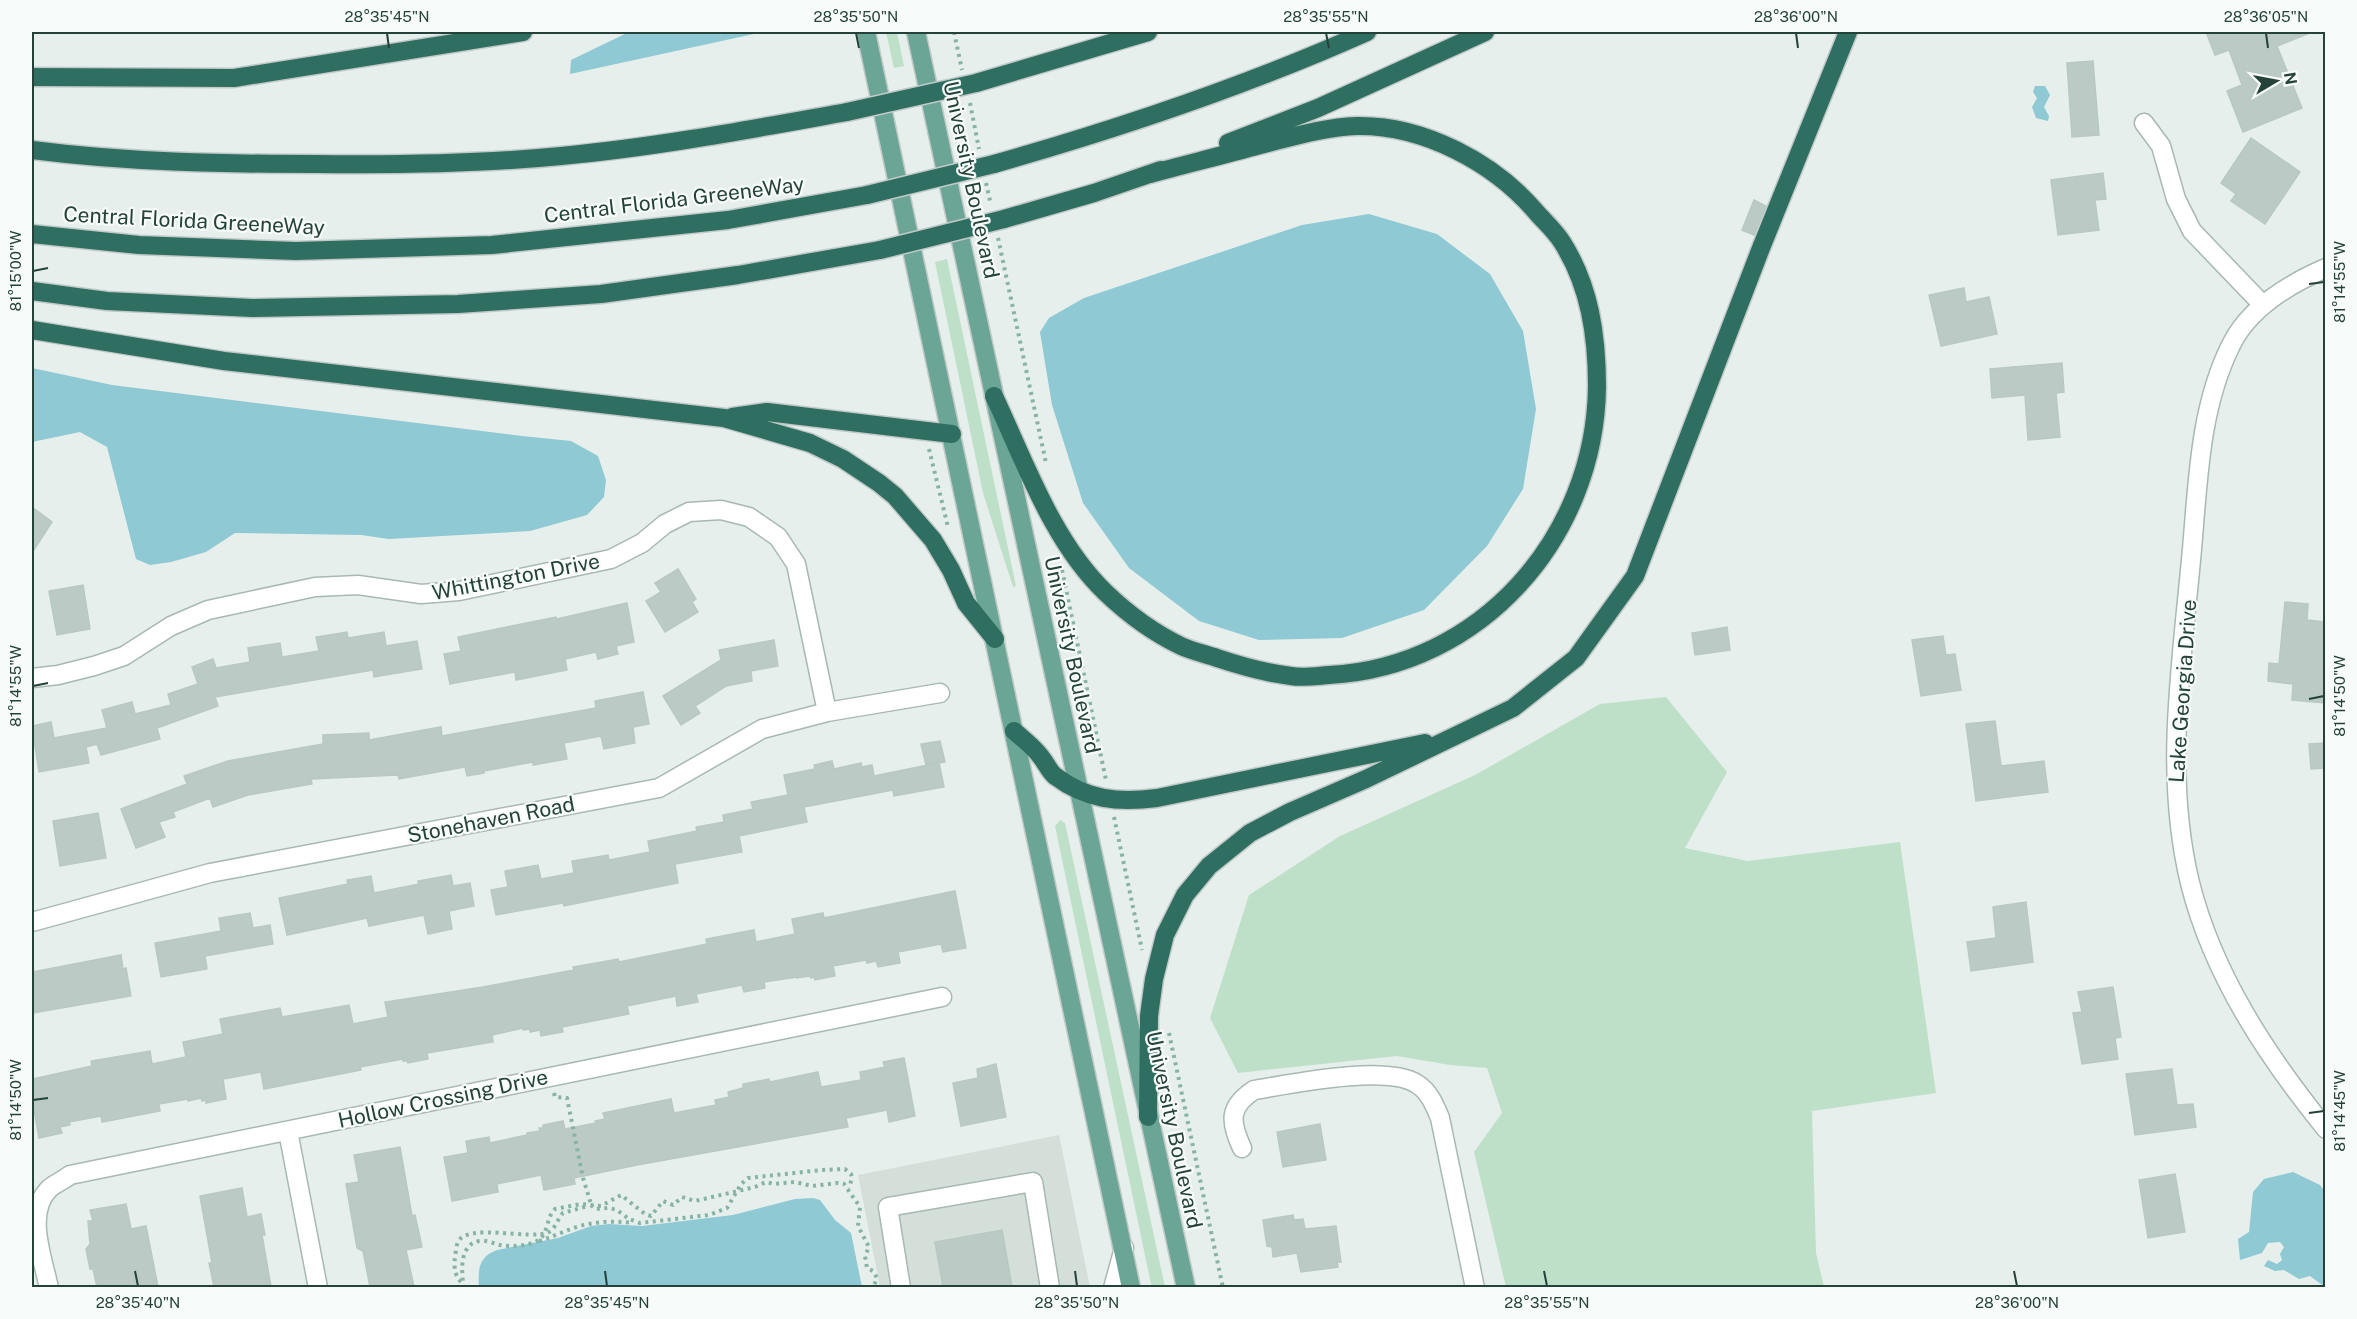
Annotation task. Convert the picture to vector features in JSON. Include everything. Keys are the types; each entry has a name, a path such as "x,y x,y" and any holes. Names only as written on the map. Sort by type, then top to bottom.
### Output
{"highway":[{"path":"32,77 234,78 523,32"},
{"path":"32,150 198,164 413,165 561,156 720,134 848,112 1148,32"},
{"name":"Central Florida GreeneWay","path":"32,234 139,245 296,252 492,245 728,220 867,195 988,161 1101,133 1228,89 1367,32"},
{"path":"1150,174 1318,108 1485,32"},
{"path":"1149,1117 1149,1016 1154,979 1166,935 1185,895 1209,866 1242,839 1290,812 1366,779 1513,708 1576,658 1635,576 1848,32"},
{"path":"32,291 107,301 252,308 458,304 601,294 738,275 880,250 998,221 1150,174 1283,139 1323,130 1356,126 1386,128 1419,135 1474,159 1524,197 1561,241 1583,287 1587,296 1597,350 1597,420 1583,475 1562,527 1533,571 1493,610 1444,644 1394,665 1356,674 1294,677 1239,666 1182,647 1140,621 1105,592 1065,543 994,396"},
{"path":"32,330 224,361 724,418 810,443 843,459 879,483 901,503 933,540 951,570 966,603 995,639"},
{"path":"724,418 767,412 952,434"},
{"path":"1014,731 1041,756 1054,775 1078,790 1110,801 1157,798 1450,738"}],"main road":[{"path":"866,32 1131,1287"},
{"name":"University Boulevard","path":"916,32 1185,1287"}],"street":[{"path":"2144,123 2161,146 2176,199 2192,231 2262,304"},
{"name":"Lake Georgia Drive","path":"2325,268 2262,304 2232,342 2216,380 2203,430 2178,705 2176,787 2180,833 2190,884 2218,964 2259,1037 2325,1129"},
{"name":"Whittington Drive","path":"32,678 58,675 124,656 171,626 208,610 315,587 358,585 422,594 459,591 611,559 642,543 665,524 689,512 721,510 749,517 778,537 796,564 827,712"},
{"name":"Stonehaven Road","path":"32,923 210,873 659,788 762,729 827,712 940,693"},
{"name":"Hollow Crossing Drive","path":"49,1287 36,1223 39,1204 49,1189 70,1176 942,997"},
{"path":"1242,1148 1235,1132 1233,1118 1237,1106 1254,1090 1292,1084 1384,1076 1403,1078 1418,1084 1427,1093 1440,1118 1474,1287"},
{"path":"288,1131 318,1287"},
{"path":"901,1287 888,1207 1033,1182 1050,1287"},
{"path":"1113,1287 1124,1248"}],"path":[{"path":"954,32 970,80"},
{"path":"969,101 988,161"},
{"path":"986,182 998,221 1044,452 1051,473"},
{"path":"928,446 949,533"},
{"path":"1065,543 1061,572 1143,957 1154,979"},
{"path":"1169,1026 1223,1287"},
{"path":"550,1077 555,1097 567,1098 582,1178 591,1205 595,1209 617,1209 629,1219 640,1223"},
{"path":"465,1287 461,1273 462,1261 467,1249 473,1243 484,1241 507,1245 534,1242 554,1237 579,1226 610,1221 640,1223 715,1213 727,1208 741,1184 748,1178 845,1169 851,1174 852,1184 849,1188"},
{"path":"534,1242 544,1233 553,1209 581,1204 603,1205 616,1196 622,1195 645,1214 651,1216 663,1202 673,1205 682,1197 695,1201 755,1187 766,1182 774,1184 795,1182 812,1186 841,1183 849,1188 861,1210 858,1226 869,1247 864,1263 877,1278 873,1287"},
{"path":"465,1287 456,1275 454,1265 457,1243 464,1236 479,1233 544,1233 555,1227 560,1215 565,1211 591,1205"}],"shaded area":[{"path":"1059,1135 1090,1287 880,1287 858,1175"}],"green space":[{"path":"886,32 897,32 904,66 894,68"},
{"path":"947,259 1016,586 1013,587 983,493 935,262"},
{"path":"1666,697 1727,772 1685,848 1748,861 1900,842 1936,1093 1812,1111 1816,1253 1824,1287 1506,1287 1474,1152 1502,1113 1487,1068 1450,1065 1397,1056 1238,1073 1210,1018 1249,895 1340,836 1475,775 1600,704"},
{"path":"1060,820 1065,823 1165,1287 1153,1287 1151,1284 1055,826"}],"water":[{"path":"629,32 763,32 570,74 571,60"},
{"path":"2035,86 2045,86 2050,95 2044,107 2049,116 2048,121 2036,118 2032,107 2037,98 2033,92"},
{"path":"1369,214 1437,234 1490,274 1523,331 1536,409 1523,489 1487,546 1424,610 1342,638 1259,640 1199,621 1129,568 1083,503 1052,405 1040,332 1049,318 1084,298 1302,225"},
{"path":"32,368 112,385 571,441 598,456 606,480 604,497 587,515 530,531 389,539 361,535 235,533 206,552 171,562 150,565 136,559 107,447 80,432 32,442"},
{"path":"2293,1172 2320,1185 2325,1192 2325,1287 2310,1276 2299,1279 2284,1270 2275,1271 2264,1266 2268,1260 2277,1264 2282,1260 2280,1254 2284,1247 2280,1242 2268,1243 2262,1253 2240,1260 2238,1239 2249,1232 2253,1192 2264,1179"},
{"path":"795,1199 820,1200 835,1220 851,1233 862,1287 479,1287 480,1265 486,1256 497,1250 558,1238 591,1226 609,1224 642,1226 733,1215"}],"building":[{"path":"2206,32 2310,32 2277,46 2302,108 2243,132 2227,91 2242,85 2229,50 2215,55"},
{"path":"2093,61 2099,135 2072,137 2067,63"},
{"path":"2251,138 2300,172 2265,224 2231,201 2236,194 2221,183"},
{"path":"2103,173 2106,199 2095,200 2099,230 2058,235 2051,180"},
{"path":"1754,200 1766,206 1754,235 1742,230"},
{"path":"1964,288 1966,302 1989,297 1997,334 1941,346 1929,295"},
{"path":"2062,363 2064,392 2056,393 2060,437 2028,440 2025,395 1992,398 1990,369"},
{"path":"32,507 52,522 32,553"},
{"path":"678,569 696,599 692,602 698,612 665,632 646,601 661,592 655,583"},
{"path":"83,585 90,629 57,635 49,591"},
{"path":"2285,602 2308,604 2307,620 2325,622 2325,703 2292,700 2293,684 2268,681 2269,663 2279,664"},
{"path":"627,603 634,642 616,646 618,654 598,659 596,652 565,659 567,670 516,680 515,672 450,684 444,654 461,651 458,637 556,617 557,619"},
{"path":"1727,627 1730,650 1695,655 1692,633"},
{"path":"347,632 348,638 384,632 386,646 417,641 422,669 374,677 373,670 215,697 218,706 157,728 160,739 101,755 97,744 86,747 89,763 39,772 32,726 51,722 54,738 107,728 102,710 132,702 135,714 171,705 168,694 198,684 192,667 213,659 216,668 250,662 248,648 280,643 282,657 319,651 316,637"},
{"path":"1943,636 1946,655 1955,654 1961,690 1921,696 1912,640"},
{"path":"774,640 778,666 751,671 752,681 726,686 695,706 700,713 681,725 663,696 721,660 719,650"},
{"path":"643,692 649,724 633,727 635,743 604,749 601,736 564,743 567,759 533,765 533,762 467,776 465,767 399,779 398,775 311,779 312,784 248,795 213,807 210,798 173,812 175,817 159,822 165,837 136,848 121,809 187,784 184,776 228,761 323,744 323,735 369,733 369,740 441,727 442,736 596,708 595,701"},
{"path":"1995,721 2001,766 2044,761 2048,792 1976,801 1966,724"},
{"path":"940,741 945,762 939,763 944,787 894,796 893,790 804,807 807,822 739,836 742,852 675,864 678,883 564,906 563,903 496,915 491,890 508,887 505,871 538,865 541,879 574,873 572,861 608,855 609,860 650,852 648,841 697,831 696,827 724,822 723,815 753,809 751,802 788,795 784,775 815,769 814,765 832,761 834,769 861,763 862,767 872,765 874,776 938,763 926,765 921,744"},
{"path":"2325,743 2325,768 2311,769 2309,744"},
{"path":"98,813 106,858 60,866 53,821"},
{"path":"451,875 453,886 470,883 474,906 449,911 452,929 428,934 424,915 369,926 367,918 287,935 279,898 348,884 347,880 371,876 374,893"},
{"path":"955,891 966,948 943,952 941,944 898,952 900,963 878,967 876,961 867,963 866,960 833,966 835,976 815,980 810,976 764,982 765,988 744,992 742,985 696,994 698,1002 677,1006 676,996 627,1006 629,1014 562,1027 563,1032 541,1036 540,1030 530,1032 530,1029 523,1030 523,1028 492,1035 493,1042 427,1053 428,1059 408,1063 403,1059 360,1067 361,1070 264,1089 261,1072 223,1079 226,1099 206,1103 206,1100 202,1101 201,1098 188,1101 188,1099 159,1104 160,1111 102,1122 101,1116 69,1122 70,1125 60,1127 62,1133 39,1138 32,1099 32,1079 92,1066 91,1061 150,1051 152,1064 186,1057 183,1042 223,1034 220,1019 280,1008 282,1017 349,1005 353,1024 388,1017 385,1002 483,987 574,970 573,967 618,959 619,962 707,944 706,939 754,930 756,942 795,934 792,919 823,913 824,918"},
{"path":"2026,902 2033,962 1971,971 1967,942 1996,938 1993,907"},
{"path":"250,913 253,928 270,925 273,944 205,956 207,969 161,977 155,943 221,931 219,918"},
{"path":"121,955 131,996 32,1013 32,972"},
{"path":"2113,987 2121,1037 2115,1038 2118,1059 2082,1064 2073,1013 2082,1012 2078,992"},
{"path":"904,1058 915,1116 889,1122 887,1110 846,1118 848,1127 574,1178 575,1184 544,1190 541,1175 497,1184 498,1192 452,1201 444,1157 468,1153 466,1141 489,1137 490,1143 527,1135 527,1133 540,1131 539,1128 543,1128 543,1125 563,1121 565,1129 596,1123 595,1121 605,1119 603,1113 671,1099 674,1113 716,1105 715,1100 729,1097 728,1092 743,1088 743,1084 769,1079 770,1082 818,1072 821,1087 861,1080 860,1072 885,1067 883,1062"},
{"path":"996,1064 1006,1117 961,1126 953,1083 978,1078 977,1069"},
{"path":"2172,1069 2177,1105 2193,1104 2196,1127 2135,1135 2126,1074"},
{"path":"1320,1124 1326,1160 1283,1167 1277,1132"},
{"path":"400,1147 412,1216 415,1215 422,1247 406,1250 414,1287 370,1287 363,1251 357,1248 346,1184 359,1182 354,1155"},
{"path":"2175,1174 2185,1232 2148,1238 2139,1180"},
{"path":"242,1188 247,1217 261,1214 265,1235 262,1235 271,1287 214,1287 200,1196"},
{"path":"126,1204 131,1229 146,1226 158,1287 97,1287 93,1269 90,1269 86,1249 90,1244 88,1221 93,1221 90,1210"},
{"path":"1293,1215 1294,1220 1303,1219 1305,1229 1336,1226 1341,1262 1337,1262 1338,1267 1301,1272 1297,1253 1273,1257 1272,1247 1267,1246 1263,1220"},
{"path":"1002,1230 1012,1287 943,1287 935,1242"}]}
